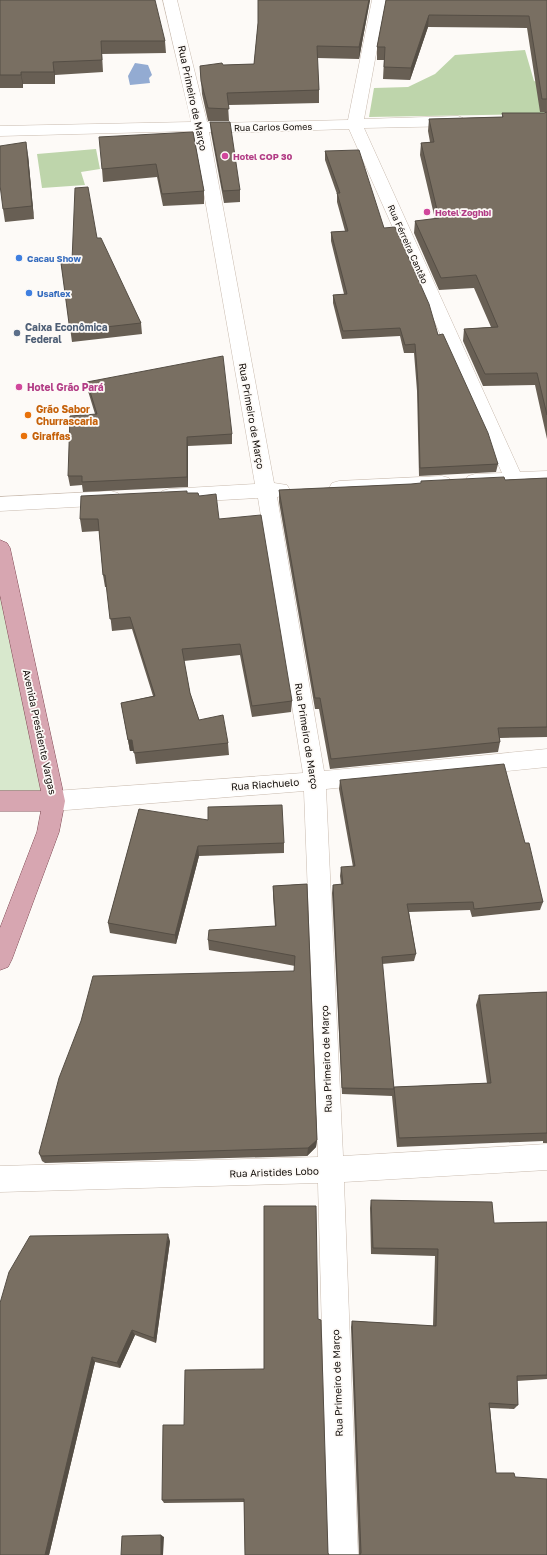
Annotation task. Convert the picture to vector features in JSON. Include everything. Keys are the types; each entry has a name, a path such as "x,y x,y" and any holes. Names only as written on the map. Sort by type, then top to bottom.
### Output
{"main road":[{"name":"Avenida Presidente Vargas","path":"0,548 54,801 48,832 0,959"},
{"path":"0,801 54,801"}],"street":[{"name":"Rua Primeiro de Março","path":"170,0 200,126 266,491 315,781 331,1170 343,1555"},
{"path":"355,125 379,0"},
{"name":"Rua Carlos Gomes","path":"0,131 200,126 218,128 472,121"},
{"name":"Rua Férreira Cantão","path":"355,125 514,479"},
{"path":"320,488 547,478"},
{"path":"148,497 297,490"},
{"path":"0,504 125,498"},
{"name":"Rua Riachuelo","path":"54,801 315,781 547,758"},
{"name":"Rua Aristides Lobo","path":"0,1179 331,1170 547,1158"}],"green space":[{"path":"525,50 534,81 547,85 547,105 544,114 369,117 374,88 408,87 435,74 455,55"},
{"path":"96,149 100,169 81,172 85,185 42,188 37,154"},
{"path":"0,548 54,801 0,801"}],"water":[{"path":"135,63 148,65 152,75 149,78 150,83 130,85 128,76"}],"building":[{"path":"0,0 155,0 165,41 101,41 102,60 53,62 54,72 21,72 21,75 0,75"},
{"path":"258,0 369,0 359,47 317,46 319,90 227,93 229,109 208,108 201,81 200,66 222,63 223,65 254,64 258,23"},
{"path":"386,0 547,0 547,99 542,99 529,16 429,15 411,68 384,67 385,47 377,47"},
{"path":"547,112 547,415 537,373 485,374 464,329 498,327 476,275 441,278 415,221 439,218 421,143 434,142 429,119 503,117 502,113"},
{"path":"210,122 230,122 240,190 223,191"},
{"path":"193,132 204,191 162,194 156,164 102,169 99,137"},
{"path":"26,142 32,206 3,209 0,185 0,146"},
{"path":"359,150 384,228 395,227 429,304 438,335 443,334 488,433 498,464 420,468 418,383 415,344 405,345 400,328 343,331 333,295 347,294 331,232 348,231 337,193 340,193 325,151"},
{"path":"88,187 97,238 101,238 141,323 70,331 61,263 72,261 75,188"},
{"path":"223,356 232,434 187,437 187,477 82,482 82,476 68,476 70,416 97,414 87,382"},
{"path":"504,477 505,480 547,478 547,727 498,728 500,742 331,759 320,698 315,698 279,490 411,484 421,483 421,481"},
{"path":"187,491 187,493 198,493 199,496 216,494 219,519 261,515 292,701 252,706 240,644 182,649 190,693 199,720 223,715 228,743 134,753 132,740 128,740 121,703 155,696 130,617 110,619 105,575 103,575 98,519 80,519 81,496"},
{"path":"504,764 525,843 529,843 543,902 474,909 473,902 407,904 416,954 382,957 394,1089 342,1088 333,885 343,884 341,867 355,866 340,780"},
{"path":"282,805 284,843 198,846 175,935 108,923 139,809 208,820 208,807"},
{"path":"307,884 317,1140 308,1148 41,1156 39,1153 59,1078 81,1021 93,976 294,971 295,956 208,940 209,930 276,926 273,886"},
{"path":"547,992 547,1133 399,1138 394,1087 491,1083 479,995"},
{"path":"371,1200 492,1202 494,1223 547,1222 547,1375 517,1376 518,1405 489,1403 496,1473 514,1473 515,1477 547,1479 547,1555 360,1555 352,1321 436,1326 438,1249 373,1248"},
{"path":"264,1206 316,1206 318,1319 321,1320 329,1555 245,1555 244,1499 162,1500 163,1425 184,1425 185,1370 264,1369"},
{"path":"168,1234 154,1338 132,1330 117,1363 92,1357 45,1555 0,1555 0,1303 9,1272 30,1236"},
{"path":"161,1535 161,1555 121,1555 122,1536"}],"place":[{"name":"Hotel COP 30","path":"225,156"},
{"name":"Hotel Zoghbi","path":"427,212"},
{"name":"Cacau Show","path":"19,258"},
{"name":"Usaflex","path":"29,293"},
{"name":"Caixa Econômica Federal","path":"17,333"},
{"name":"Hotel Grão Pará","path":"19,387"},
{"name":"Grão Sabor Churrascaria","path":"28,415"},
{"name":"Giraffas","path":"24,436"}]}
